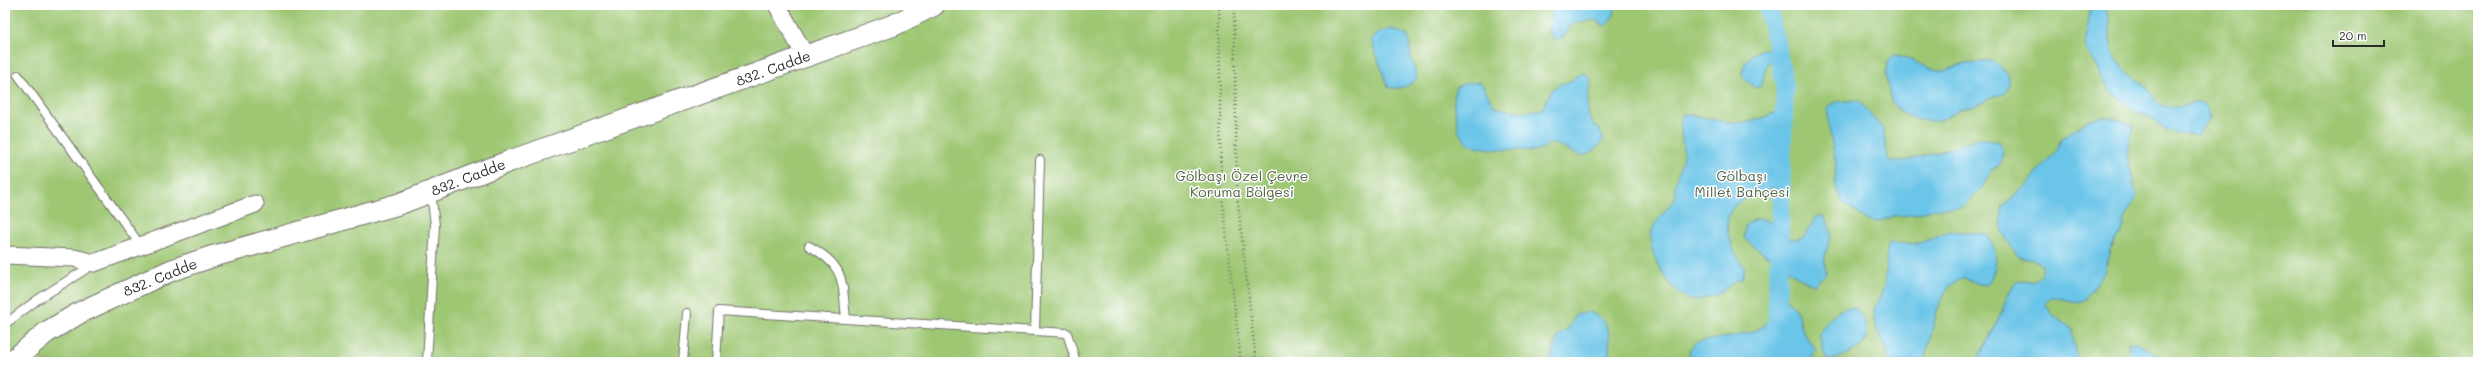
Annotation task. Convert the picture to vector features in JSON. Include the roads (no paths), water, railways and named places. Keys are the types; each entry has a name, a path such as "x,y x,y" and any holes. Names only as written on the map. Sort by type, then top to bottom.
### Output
{"street":[{"path":"777,5 806,57"},
{"name":"832. Cadde","path":"11,362 47,332 81,312 172,270 214,256 399,204 894,25 934,5"},
{"path":"5,255 74,258 94,263 255,204"}],"lane":[{"path":"18,75 141,246"},
{"path":"1035,331 1040,160"},
{"path":"427,362 435,225 431,192"},
{"path":"809,246 826,255 837,268 842,281 846,319"},
{"path":"5,324 37,300 94,263"},
{"path":"716,362 719,311 1067,333 1076,362"},
{"path":"683,362 687,314"}],"water":[{"path":"1555,5 1614,5 1615,11 1605,26 1595,20 1572,23 1566,34 1556,41 1552,39 1550,26"},
{"path":"2091,5 2102,5 2106,11 2110,22 2112,49 2118,61 2130,75 2143,83 2161,106 2180,107 2200,103 2206,106 2211,118 2197,135 2176,134 2166,130 2154,119 2133,110 2109,90 2087,51 2086,36"},
{"path":"1392,29 1408,36 1411,56 1417,78 1411,84 1400,88 1388,87 1371,40 1378,33"},
{"path":"1762,49 1773,50 1774,58 1766,67 1761,86 1755,88 1742,76 1744,66 1748,59"},
{"path":"1894,55 1904,57 1932,69 1942,70 1965,63 1993,61 2002,68 2007,75 2009,79 2008,88 2005,94 1994,97 1973,107 1960,109 1941,120 1928,121 1908,116 1893,104 1887,83 1887,65"},
{"path":"1585,73 1591,80 1587,106 1589,117 1604,139 1597,148 1590,153 1579,155 1551,143 1537,151 1492,149 1470,145 1459,132 1453,97 1456,87 1465,83 1481,82 1494,106 1512,111 1530,111 1542,109 1555,87 1571,82 1577,75"},
{"path":"1858,100 1883,129 1888,159 1893,162 1905,161 1952,148 1977,138 2000,142 2003,152 2001,164 1992,169 1983,186 1963,207 1939,208 1912,215 1895,216 1877,222 1868,221 1844,204 1838,193 1835,182 1836,163 1828,124 1828,107 1836,102"},
{"path":"1777,112 1780,116 1782,127 1779,148 1778,176 1776,181 1768,191 1747,198 1737,204 1731,211 1728,221 1730,241 1739,260 1745,268 1742,279 1712,296 1696,300 1688,299 1671,285 1663,274 1657,263 1650,240 1653,227 1671,204 1676,194 1675,184 1683,155 1681,129 1682,114 1729,122 1739,122 1763,118"},
{"path":"2104,116 2134,125 2127,155 2137,196 2125,219 2122,233 2110,249 2104,273 2084,300 2078,302 2051,297 2045,303 2052,314 2072,329 2075,352 2080,360 2084,362 1976,362 1996,325 2009,293 2016,281 2033,282 2041,274 2043,266 2031,259 2018,256 2002,232 2001,218 2003,206 2029,183 2057,150 2061,139 2088,120"},
{"path":"1816,216 1823,216 1830,228 1831,236 1825,257 1826,273 1814,285 1790,272 1744,238 1745,226 1753,220 1760,219 1766,220 1788,237 1795,239 1804,237"},
{"path":"1949,231 1986,234 1995,252 1996,259 1994,272 1987,285 1979,284 1964,278 1950,286 1940,303 1923,362 1889,362 1889,356 1875,325 1874,310 1883,290 1889,243 1918,244"},
{"path":"1784,295 1797,312 1804,334 1816,349 1810,362 1692,362 1689,352 1695,343 1739,335 1760,328 1769,322 1774,314 1778,296"},
{"path":"1851,307 1856,309 1862,316 1866,331 1866,341 1859,348 1849,354 1828,360 1824,353 1819,334 1832,316 1845,308"},
{"path":"1589,312 1602,320 1608,330 1609,356 1600,362 1554,362 1551,358 1558,336 1568,329 1576,314"},
{"path":"2128,343 2137,343 2171,362 2135,362 2130,355"}],"waterway":[{"path":"1768,5 1785,85 1775,362"}],"park label":[{"name":"Gölbaşı Özel Çevre Koruma Bölgesi","path":"1242,184"},
{"name":"Gölbaşı Millet Bahçesi","path":"1742,184"}]}
